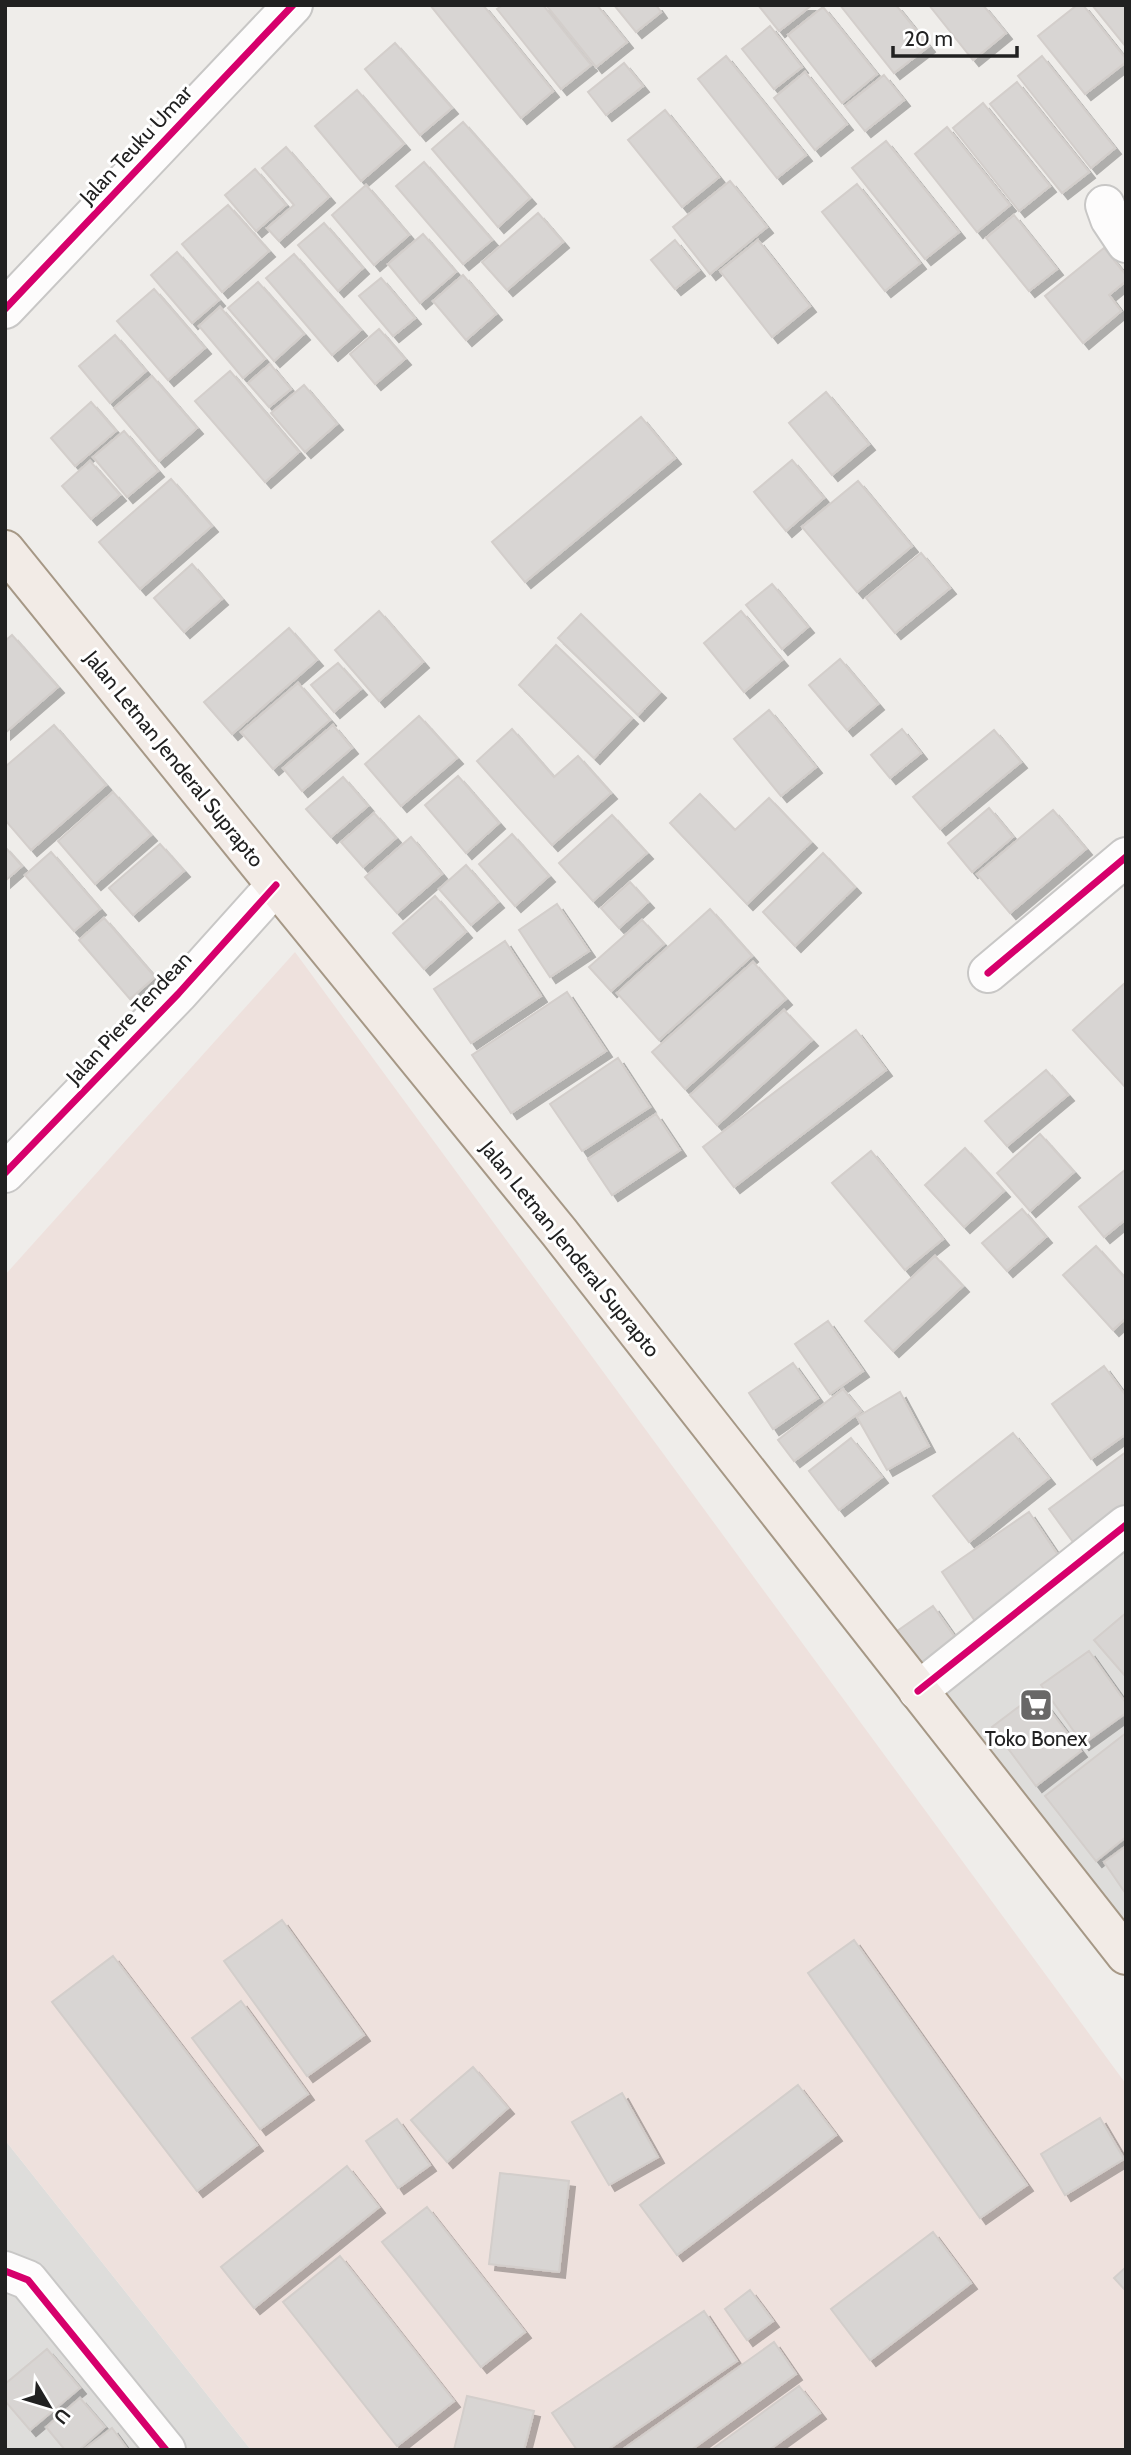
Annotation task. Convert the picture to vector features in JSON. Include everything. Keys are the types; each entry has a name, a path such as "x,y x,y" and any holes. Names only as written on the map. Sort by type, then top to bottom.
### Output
{"main road":[{"name":"Jalan Letnan Jenderal Suprapto","path":"5,550 559,1232 1126,1955"}],"street":[{"name":"Jalan Teuku Umar","path":"5,309 293,5"},
{"path":"1105,205 1110,219 1126,243"},
{"path":"988,973 1126,856"},
{"name":"Jalan Piere Tendean","path":"5,1173 178,994 276,885"},
{"path":"918,1691 1126,1525"},
{"path":"5,2271 28,2280 166,2450"}],"shaded area":[{"path":"295,952 1126,2084 1126,2450 251,2450 5,2140 5,1275"},
{"path":"1126,1525 1126,1955 918,1691"},
{"path":"5,2140 251,2450 5,2450"}],"building":[{"path":"430,5 483,5 553,91 521,118"},
{"path":"503,5 543,5 591,65 561,89 497,9"},
{"path":"546,5 597,5 627,42 596,67"},
{"path":"614,5 656,5 661,12 636,32"},
{"path":"758,5 812,5 779,31"},
{"path":"840,5 896,5 929,46 894,73"},
{"path":"929,5 983,5 1006,33 973,60"},
{"path":"1077,5 1083,5 1126,59 1126,62 1085,94 1038,36"},
{"path":"1092,5 1126,5 1126,47"},
{"path":"823,7 877,74 842,103 788,35"},
{"path":"770,26 802,67 774,89 742,49"},
{"path":"395,43 452,108 420,135 365,69"},
{"path":"726,56 806,155 777,178 698,79"},
{"path":"1042,56 1115,148 1091,168 1018,76"},
{"path":"624,63 643,86 606,115 588,92"},
{"path":"805,72 847,124 815,150 774,98"},
{"path":"884,75 904,100 865,131 845,106"},
{"path":"1017,82 1089,172 1062,193 990,104"},
{"path":"357,90 404,144 361,181 315,126"},
{"path":"983,103 1050,186 1019,211 953,128"},
{"path":"665,110 719,177 682,207 628,140"},
{"path":"463,122 530,198 498,227 432,149"},
{"path":"947,127 1010,205 977,232 915,154"},
{"path":"886,141 959,232 925,259 852,168"},
{"path":"286,147 329,197 279,241 267,228 294,205 262,168"},
{"path":"424,162 492,240 463,264 396,186"},
{"path":"255,169 286,205 256,231 225,195"},
{"path":"730,181 767,227 710,274 673,227"},
{"path":"857,184 920,263 885,291 822,212"},
{"path":"366,185 409,235 374,265 332,215"},
{"path":"228,205 269,251 222,292 182,244"},
{"path":"538,213 563,242 507,290 482,262"},
{"path":"1014,215 1057,269 1029,291 986,238"},
{"path":"324,223 363,268 338,291 298,245"},
{"path":"423,234 456,272 420,303 388,264"},
{"path":"675,240 699,270 675,289 651,260"},
{"path":"758,240 810,306 772,337 720,271"},
{"path":"1104,248 1126,275 1126,281 1109,295 1121,311 1083,343 1045,296"},
{"path":"177,252 219,300 192,323 151,275"},
{"path":"294,254 361,330 332,355 266,278"},
{"path":"463,275 496,314 466,340 433,301"},
{"path":"381,278 415,318 393,336 359,296"},
{"path":"258,282 304,334 274,361 228,308"},
{"path":"154,289 205,348 168,380 117,321"},
{"path":"220,307 265,359 243,378 199,326"},
{"path":"379,329 405,359 375,384 350,354"},
{"path":"115,335 146,371 110,403 79,366"},
{"path":"270,364 291,389 269,407 248,383"},
{"path":"230,371 299,452 265,482 195,401"},
{"path":"152,376 197,428 159,461 114,408"},
{"path":"304,385 337,424 305,452 271,413"},
{"path":"826,392 869,444 832,475 789,423"},
{"path":"91,402 116,431 75,466 51,438"},
{"path":"641,417 675,458 525,582 492,542"},
{"path":"124,431 158,471 127,497 93,457"},
{"path":"792,460 824,498 786,531 754,492"},
{"path":"90,461 120,495 91,519 62,486"},
{"path":"171,479 212,526 140,589 99,542"},
{"path":"858,481 912,546 857,592 802,527"},
{"path":"921,553 950,588 895,633 866,598"},
{"path":"192,564 222,599 184,632 154,598"},
{"path":"772,584 808,627 782,649 746,605"},
{"path":"379,611 423,662 379,701 335,650"},
{"path":"741,611 782,660 744,692 704,643"},
{"path":"581,614 660,692 638,715 558,638"},
{"path":"289,628 317,660 232,734 204,702"},
{"path":"12,635 58,687 5,733 5,641"},
{"path":"556,645 632,718 594,758 519,685"},
{"path":"840,659 878,704 847,730 809,685"},
{"path":"338,663 361,689 334,712 311,685"},
{"path":"298,683 330,720 273,769 241,732"},
{"path":"769,710 816,767 781,796 734,739"},
{"path":"419,716 457,758 401,806 365,764"},
{"path":"54,725 106,785 31,850 5,820 5,767"},
{"path":"333,725 352,748 302,791 283,768"},
{"path":"512,729 554,777 578,756 611,793 552,845 477,761"},
{"path":"902,729 921,753 890,778 871,755"},
{"path":"994,730 1021,762 940,829 913,797"},
{"path":"458,776 499,823 466,853 425,805"},
{"path":"343,777 368,806 331,837 306,809"},
{"path":"113,792 151,835 95,884 58,841"},
{"path":"700,794 735,830 769,798 811,842 747,904 670,823"},
{"path":"989,808 1013,837 972,872 948,843"},
{"path":"1053,810 1086,849 1010,913 977,874"},
{"path":"374,813 396,838 363,867 341,842"},
{"path":"612,815 647,853 593,901 559,863"},
{"path":"512,834 549,876 515,906 479,864"},
{"path":"411,837 442,874 397,913 365,877"},
{"path":"160,844 184,871 133,915 109,888"},
{"path":"5,847 22,866 5,881"},
{"path":"51,852 100,909 74,931 25,875"},
{"path":"823,853 855,887 795,946 763,912"},
{"path":"466,865 498,902 471,925 439,889"},
{"path":"630,882 648,902 619,928 601,908"},
{"path":"435,896 466,932 424,969 393,933"},
{"path":"557,904 589,951 550,977 519,930"},
{"path":"710,909 752,956 659,1040 617,993"},
{"path":"104,918 155,977 130,999 79,940"},
{"path":"642,920 664,944 611,991 589,967"},
{"path":"505,941 541,996 471,1043 434,989"},
{"path":"753,962 786,999 685,1089 652,1052"},
{"path":"1126,982 1126,1088 1073,1030"},
{"path":"567,992 606,1051 511,1113 472,1055"},
{"path":"784,1010 812,1040 717,1125 690,1095"},
{"path":"856,1030 886,1070 734,1187 703,1147"},
{"path":"618,1058 650,1107 582,1151 550,1104"},
{"path":"1046,1070 1068,1095 1007,1146 985,1121"},
{"path":"656,1114 680,1150 612,1195 588,1159"},
{"path":"1040,1134 1074,1172 1030,1211 997,1173"},
{"path":"965,1148 1004,1191 964,1227 925,1185"},
{"path":"871,1151 943,1239 905,1270 832,1183"},
{"path":"1126,1169 1126,1219 1104,1237 1079,1207"},
{"path":"1022,1209 1046,1237 1007,1271 982,1243"},
{"path":"1096,1246 1126,1279 1126,1318 1113,1330 1063,1275"},
{"path":"935,1256 963,1286 893,1351 865,1321"},
{"path":"828,1321 863,1371 830,1394 795,1344"},
{"path":"793,1363 818,1398 773,1429 749,1393"},
{"path":"1104,1366 1126,1396 1126,1434 1091,1459 1052,1404"},
{"path":"843,1389 861,1411 794,1461 778,1440"},
{"path":"900,1392 929,1446 887,1470 857,1417"},
{"path":"1013,1433 1049,1478 969,1542 933,1496"},
{"path":"851,1438 882,1477 839,1510 809,1471"},
{"path":"1126,1452 1126,1520 1081,1553 1049,1509"},
{"path":"1029,1512 1066,1567 979,1627 942,1572"},
{"path":"933,1606 959,1643 916,1673 890,1636"},
{"path":"1126,1613 1126,1677 1094,1640"},
{"path":"1089,1651 1126,1703 1126,1713 1083,1744 1041,1685"},
{"path":"1037,1693 1081,1751 1036,1786 992,1727"},
{"path":"1126,1733 1126,1837 1096,1861 1045,1796"},
{"path":"1126,1846 1126,1894 1104,1862"},
{"path":"282,1920 364,2035 307,2076 224,1961"},
{"path":"854,1940 1027,2185 980,2218 808,1973"},
{"path":"113,1956 257,2145 197,2191 52,2002"},
{"path":"241,2001 308,2094 260,2129 192,2038"},
{"path":"473,2067 508,2108 447,2162 411,2120"},
{"path":"798,2085 836,2135 677,2255 640,2205"},
{"path":"622,2093 658,2157 609,2185 572,2122"},
{"path":"1100,2118 1124,2159 1065,2195 1041,2154"},
{"path":"397,2119 430,2165 398,2188 366,2141"},
{"path":"347,2166 379,2207 254,2308 221,2267"},
{"path":"500,2173 569,2181 559,2272 489,2264"},
{"path":"427,2207 525,2332 481,2367 382,2242"},
{"path":"933,2232 971,2283 870,2360 831,2309"},
{"path":"340,2256 454,2401 397,2446 283,2302"},
{"path":"1126,2267 1126,2291 1114,2278"},
{"path":"750,2290 773,2321 747,2340 725,2309"},
{"path":"704,2311 737,2361 607,2450 577,2450 552,2413"},
{"path":"774,2342 796,2374 691,2450 622,2450"},
{"path":"47,2349 80,2388 30,2430 5,2401 5,2384"},
{"path":"799,2386 820,2413 769,2450 711,2450"},
{"path":"467,2396 534,2411 524,2450 454,2450"},
{"path":"80,2398 105,2427 79,2450 65,2450 46,2427"},
{"path":"112,2428 128,2450 83,2450"}],"cycle path":[{"path":"5,309 293,5"},
{"path":"988,973 1126,857"},
{"path":"5,1173 178,994 276,885"},
{"path":"918,1691 1126,1525"},
{"path":"5,2271 28,2280 166,2450"}],"place":[{"name":"Toko Bonex","path":"1036,1705"}]}
